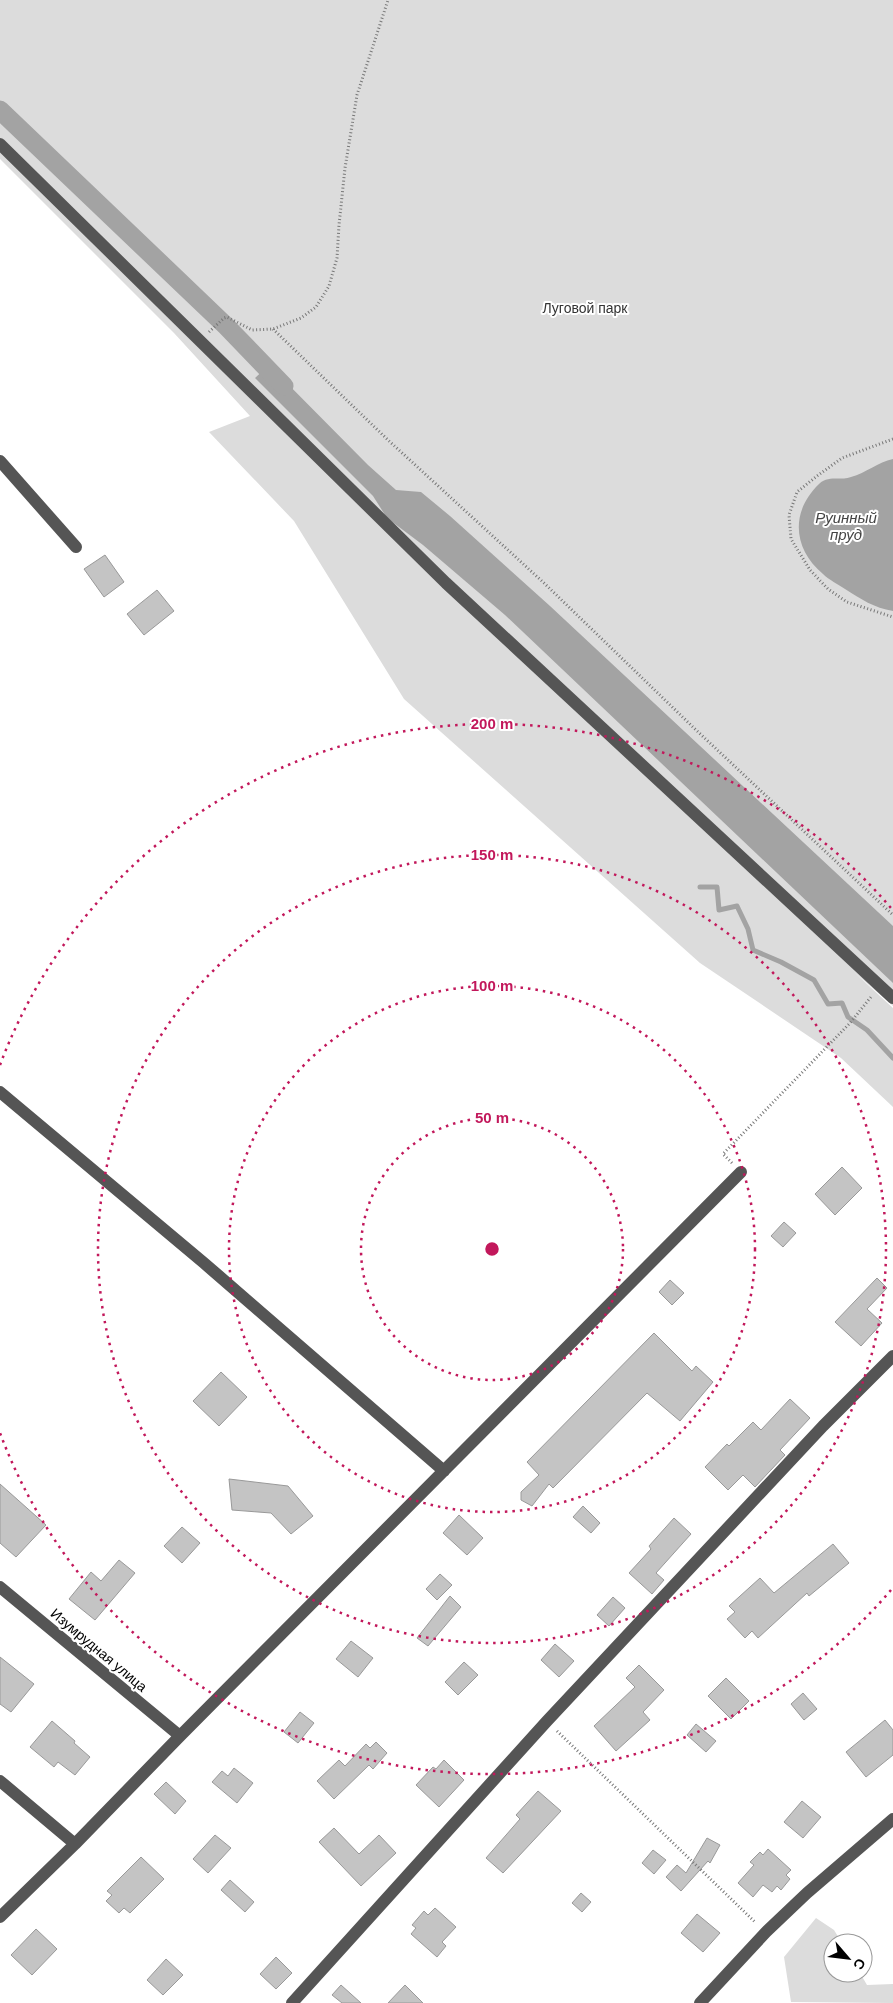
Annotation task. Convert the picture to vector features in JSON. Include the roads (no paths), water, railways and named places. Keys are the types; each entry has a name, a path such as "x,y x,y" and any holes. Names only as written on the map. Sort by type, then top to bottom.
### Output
{"street":[{"path":"0,144 446,584 893,998"},
{"path":"0,461 76,547"},
{"path":"0,1092 204,1263 444,1471"},
{"path":"0,1918 741,1172"},
{"path":"292,2003 547,1721 823,1426 893,1356"},
{"name":"Изумрудная улица","path":"0,1588 180,1736"},
{"path":"0,1781 75,1844"},
{"path":"700,2003 766,1932 807,1893 893,1819"}],"water":[{"path":"269,365 368,465 396,490 421,492 450,516 550,606 893,926 893,983 505,615 423,545 387,518 373,496 255,378"},
{"name":"Руинный пруд","path":"893,459 893,611 868,603 825,576 813,564 806,553 801,542 799,530 803,506 819,484 830,479 847,478 856,475"}],"waterway":[{"path":"0,110 226,326 284,386"},
{"path":"700,887 717,887 719,910 737,906 748,929 753,950 781,962 814,980 828,1004 842,1003 848,1017 867,1030 893,1058"}],"park label":[{"name":"Луговой парк","path":"585,308"}]}
